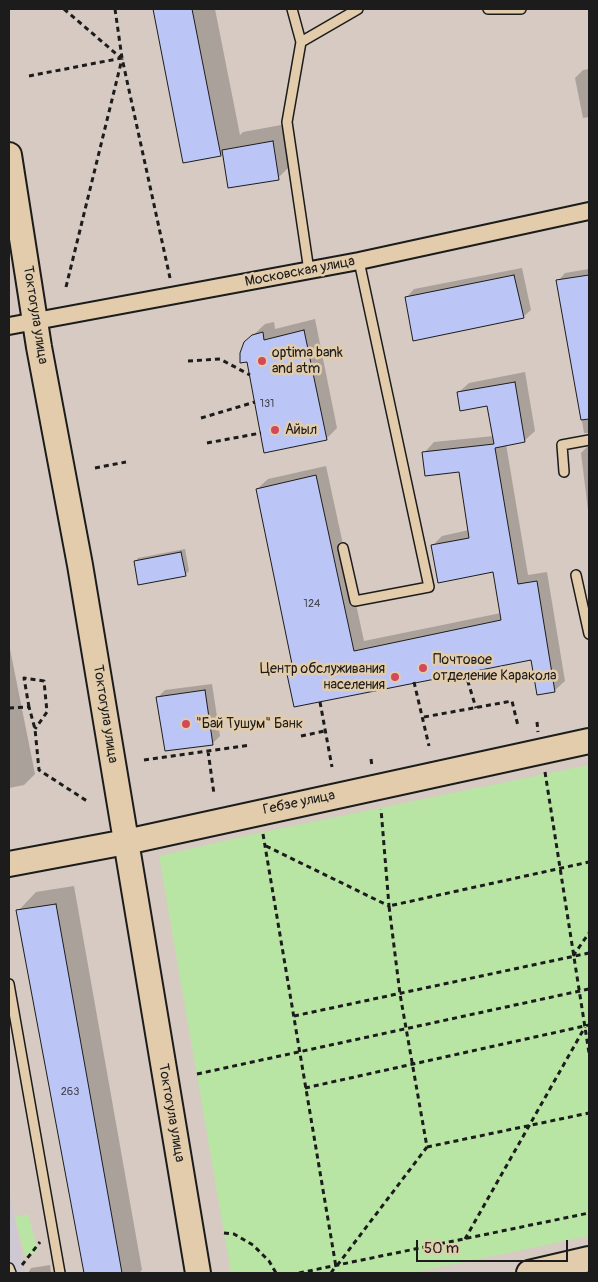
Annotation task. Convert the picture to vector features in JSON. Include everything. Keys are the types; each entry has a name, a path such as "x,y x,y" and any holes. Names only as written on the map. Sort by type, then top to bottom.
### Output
{"main road":[{"name":"Токтогула улица","path":"9,155 35,320 80,565 198,1273"},
{"name":"Гебзе улица","path":"9,864 126,842 589,742"},
{"path":"529,1273 589,1259"}],"street":[{"name":"Московская улица","path":"9,326 360,261 589,211"}],"lane":[{"path":"292,9 301,42 287,122 309,271"},
{"path":"301,42 358,9"},
{"path":"488,9 516,9"},
{"path":"343,548 355,601 429,587 360,261"},
{"path":"564,472 562,445 589,440"},
{"path":"576,575 589,634"},
{"path":"9,984 60,1273"},
{"path":"9,1268 11,1273"}],"path":[{"path":"64,9 122,58"},
{"path":"115,9 122,58 174,296"},
{"path":"29,76 122,58"},
{"path":"66,286 122,58"},
{"path":"188,361 220,359 250,375"},
{"path":"201,418 255,402"},
{"path":"207,443 261,433"},
{"path":"96,468 126,462"},
{"path":"466,672 476,708"},
{"path":"35,730 46,712 44,681 24,678 28,706 35,730 39,770 87,801"},
{"path":"414,682 424,716 429,746"},
{"path":"424,716 512,701 518,726"},
{"path":"320,702 332,767"},
{"path":"9,708 28,706"},
{"path":"301,736 325,731"},
{"path":"144,760 251,745"},
{"path":"208,751 214,794"},
{"path":"546,773 573,957 587,1026 589,1053"},
{"path":"381,809 389,906 400,994 427,1147"},
{"path":"336,1267 266,846 389,906 589,862"},
{"path":"573,957 589,933"},
{"path":"294,1016 589,953"},
{"path":"197,1074 589,990"},
{"path":"305,1088 587,1026"},
{"path":"464,1240 587,1026"},
{"path":"331,1273 427,1147 589,1113"},
{"path":"299,1273 589,1214"},
{"path":"22,1266 51,1228"},
{"path":"224,1233 234,1234 254,1245 269,1261 276,1273"}],"shaded area":[{"path":"9,1192 25,1273 9,1273"}],"green space":[{"path":"589,765 589,1236 412,1273 231,1273 159,856 263,832"},
{"path":"28,1214 38,1252 25,1256 15,1217"}],"building":[{"path":"153,9 192,9 221,156 183,163"},
{"path":"273,141 279,180 228,188 222,150"},
{"path":"514,275 524,318 413,341 405,297"},
{"path":"589,275 589,419 581,420 556,280"},
{"path":"304,330 327,440 264,453 247,362 240,363 240,353 244,342 252,335 263,332 264,340"},
{"path":"515,382 525,442 495,448 518,584 537,581 555,692 537,695 531,660 294,707 285,665 292,664 256,489 316,475 354,651 501,620 493,572 438,583 431,545 469,538 459,472 425,476 422,452 494,444 487,406 460,411 457,392"},
{"path":"181,552 186,576 138,585 134,561"},
{"path":"205,690 213,745 165,751 156,697"},
{"path":"56,904 122,1273 84,1273 16,910"}],"place":[{"name":"optima bank and atm","path":"262,361"},
{"name":"Айыл","path":"275,430"},
{"name":"Почтовое отделение Каракола","path":"423,668"},
{"name":"Центр обслуживания населения","path":"395,677"},
{"name":"\"Бай Тушум\" Банк","path":"186,724"}]}
